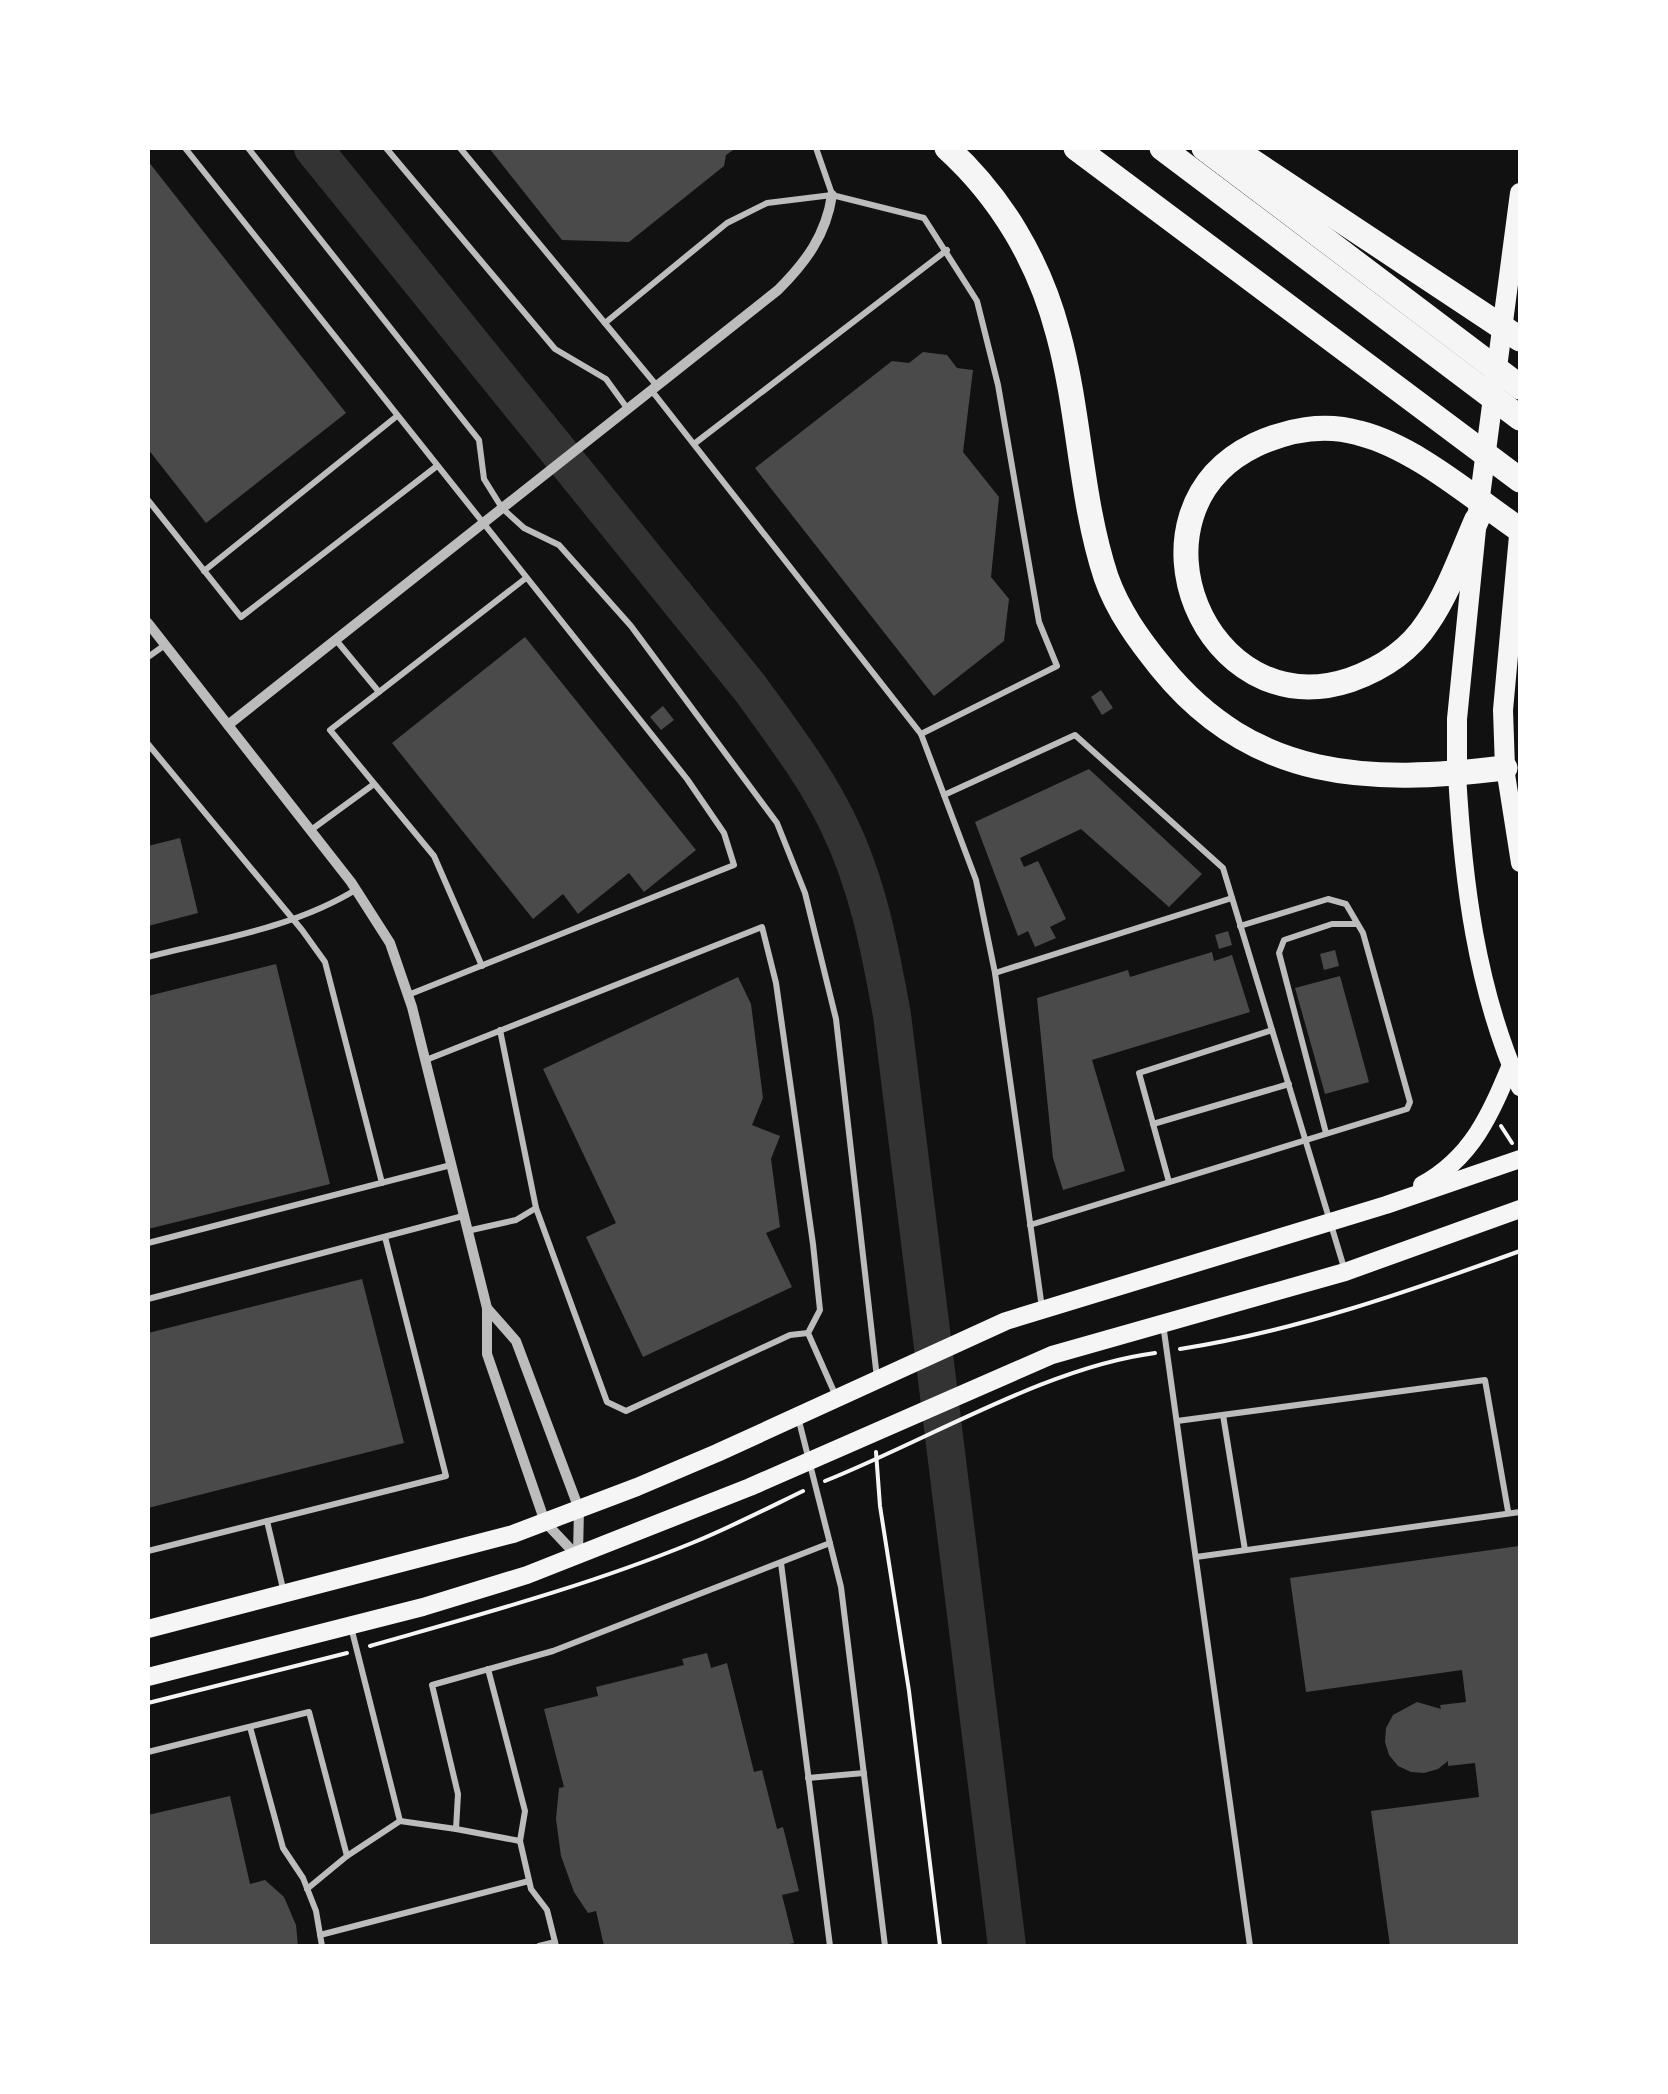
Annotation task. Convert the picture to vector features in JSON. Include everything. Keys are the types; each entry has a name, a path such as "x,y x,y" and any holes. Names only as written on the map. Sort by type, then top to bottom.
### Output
{"highway":[{"path":"947,148 968,167 1009,218 1035,268 1058,333 1094,530 1107,580 1129,625 1186,698 1238,735 1296,762 1346,774 1412,777 1505,768"},
{"path":"1076,148 1520,480"},
{"path":"1162,148 1520,418"},
{"path":"1204,148 1520,387"},
{"path":"1232,148 1520,339"},
{"path":"1477,519 1428,623 1400,654 1369,673 1339,683 1304,686 1270,679 1240,665 1217,644 1198,614 1189,587 1185,554 1190,519 1205,488 1244,451 1275,436 1310,428 1357,432 1403,450 1520,527"}],"main road":[{"path":"1520,193 1477,519 1458,719 1457,774 1465,882 1475,941 1490,1002 1520,1087"},
{"path":"1520,527 1503,710 1505,768 1520,864"},
{"path":"1386,1205 1437,1177 1460,1158 1488,1120 1510,1064"},
{"path":"148,1630 410,1563 545,1522 637,1488 980,1332 1042,1308 1386,1205 1516,1151"},
{"path":"148,1676 454,1599 578,1558 1052,1355 1345,1272 1520,1210"}],"street":[{"path":"228,725 778,290 799,269 823,232 832,195"},
{"path":"148,623 356,889 390,944 408,995 487,1308 487,1354 545,1522 578,1558"},
{"path":"487,1308 516,1341 579,1509 578,1558"}],"lane":[{"path":"185,148 686,779 724,833 734,866 408,995"},
{"path":"248,148 479,440 484,480 524,528 559,545 631,626 776,822 805,893 836,1018 884,1376"},
{"path":"386,148 555,349 606,379 625,411"},
{"path":"460,148 605,324 922,734 976,880 995,973 1042,1308"},
{"path":"816,148 832,195"},
{"path":"605,324 727,223 768,204 832,195 924,218 978,301 998,386 1039,622 1056,666 922,734"},
{"path":"694,444 946,250"},
{"path":"204,571 398,416"},
{"path":"148,500 242,617 436,466"},
{"path":"482,966 434,856 330,730 526,578"},
{"path":"336,640 379,692"},
{"path":"148,657 165,645"},
{"path":"944,796 1075,735 1223,868 1345,1272"},
{"path":"148,744 325,962 382,1183"},
{"path":"311,830 374,784"},
{"path":"148,956 294,920 330,906 356,889"},
{"path":"995,973 1232,898"},
{"path":"1030,1225 1407,1109 1410,1102 1358,924 1346,904 1328,900 1240,926"},
{"path":"1326,1133 1279,953 1284,940 1332,924 1358,924"},
{"path":"424,1060 762,926 776,983 814,1244 820,1310 808,1332"},
{"path":"500,1030 536,1208 607,1402 626,1410 790,1335 808,1332"},
{"path":"1169,1182 1138,1074 1272,1030"},
{"path":"1153,1124 1289,1084"},
{"path":"148,1243 450,1165"},
{"path":"467,1231 516,1220 536,1208"},
{"path":"148,1300 463,1216"},
{"path":"148,1551 446,1476 385,1237"},
{"path":"1164,1324 1250,1946"},
{"path":"808,1332 836,1398"},
{"path":"1177,1422 1485,1380 1508,1511"},
{"path":"1223,1415 1245,1550"},
{"path":"797,1416 841,1586 885,1946"},
{"path":"1196,1558 1520,1512"},
{"path":"267,1521 284,1595"},
{"path":"456,1830 458,1794 432,1685 553,1651 830,1543"},
{"path":"781,1563 830,1946"},
{"path":"351,1626 400,1821"},
{"path":"488,1669 526,1812 520,1841 530,1881 547,1910 556,1944 539,1946"},
{"path":"148,1752 308,1712 347,1856"},
{"path":"250,1727 283,1848 307,1889 322,1946"},
{"path":"808,1778 864,1773"},
{"path":"307,1889 347,1856 400,1821 520,1841"},
{"path":"320,1934 530,1881"}],"path":[{"path":"1505,1128 1516,1151"},
{"path":"879,1460 997,1404 1115,1361 1233,1341 1356,1307 1520,1251"},
{"path":"875,1432 880,1506 940,1946"}],"building":[{"path":"489,148 736,148 726,155 724,166 629,242 562,240"},
{"path":"148,161 346,413 206,523 148,449"},
{"path":"923,352 947,355 957,368 973,370 963,452 999,497 991,577 1009,599 1004,641 934,696 755,468 892,361 909,363"},
{"path":"525,637 696,850 644,892 629,873 578,914 563,894 533,919 392,743"},
{"path":"1101,690 1113,708 1102,715 1091,697"},
{"path":"663,706 674,720 661,730 650,717"},
{"path":"1089,769 1202,874 1169,907 1081,829 1020,858 1024,867 1038,861 1066,919 1050,927 1056,938 1035,947 1028,931 1018,936 975,822"},
{"path":"180,838 198,913 148,926 148,846"},
{"path":"1228,931 1232,945 1219,949 1215,935"},
{"path":"1335,950 1339,966 1324,970 1320,954"},
{"path":"1212,952 1214,961 1232,955 1250,1012 1092,1060 1125,1171 1063,1190 1053,1158 1037,998 1128,970 1130,977"},
{"path":"276,964 330,1184 148,1229 148,996"},
{"path":"1340,976 1369,1082 1325,1094 1295,988"},
{"path":"738,977 751,1004 763,1098 752,1125 780,1136 771,1159 780,1227 766,1233 792,1287 643,1357 586,1237 616,1223 543,1069"},
{"path":"362,1279 404,1443 148,1508 148,1333"},
{"path":"1519,1546 1520,1946 1390,1946 1371,1811 1479,1797 1475,1763 1448,1766 1448,1761 1438,1769 1411,1772 1398,1766 1389,1755 1386,1728 1393,1715 1417,1702 1441,1709 1440,1705 1466,1702 1462,1670 1306,1692 1290,1578"},
{"path":"707,1653 711,1668 727,1663 754,1772 762,1770 777,1829 783,1827 799,1891 782,1895 794,1943 604,1946 596,1911 588,1913 574,1892 561,1856 556,1819 559,1788 564,1787 544,1709 598,1696 596,1687 684,1665 682,1659"},
{"path":"230,1796 250,1884 265,1880 284,1897 296,1925 298,1946 148,1946 148,1815"}],"waterway":[{"path":"313,148 750,688 829,805 857,869 872,917 892,1015 1007,1946"}]}
